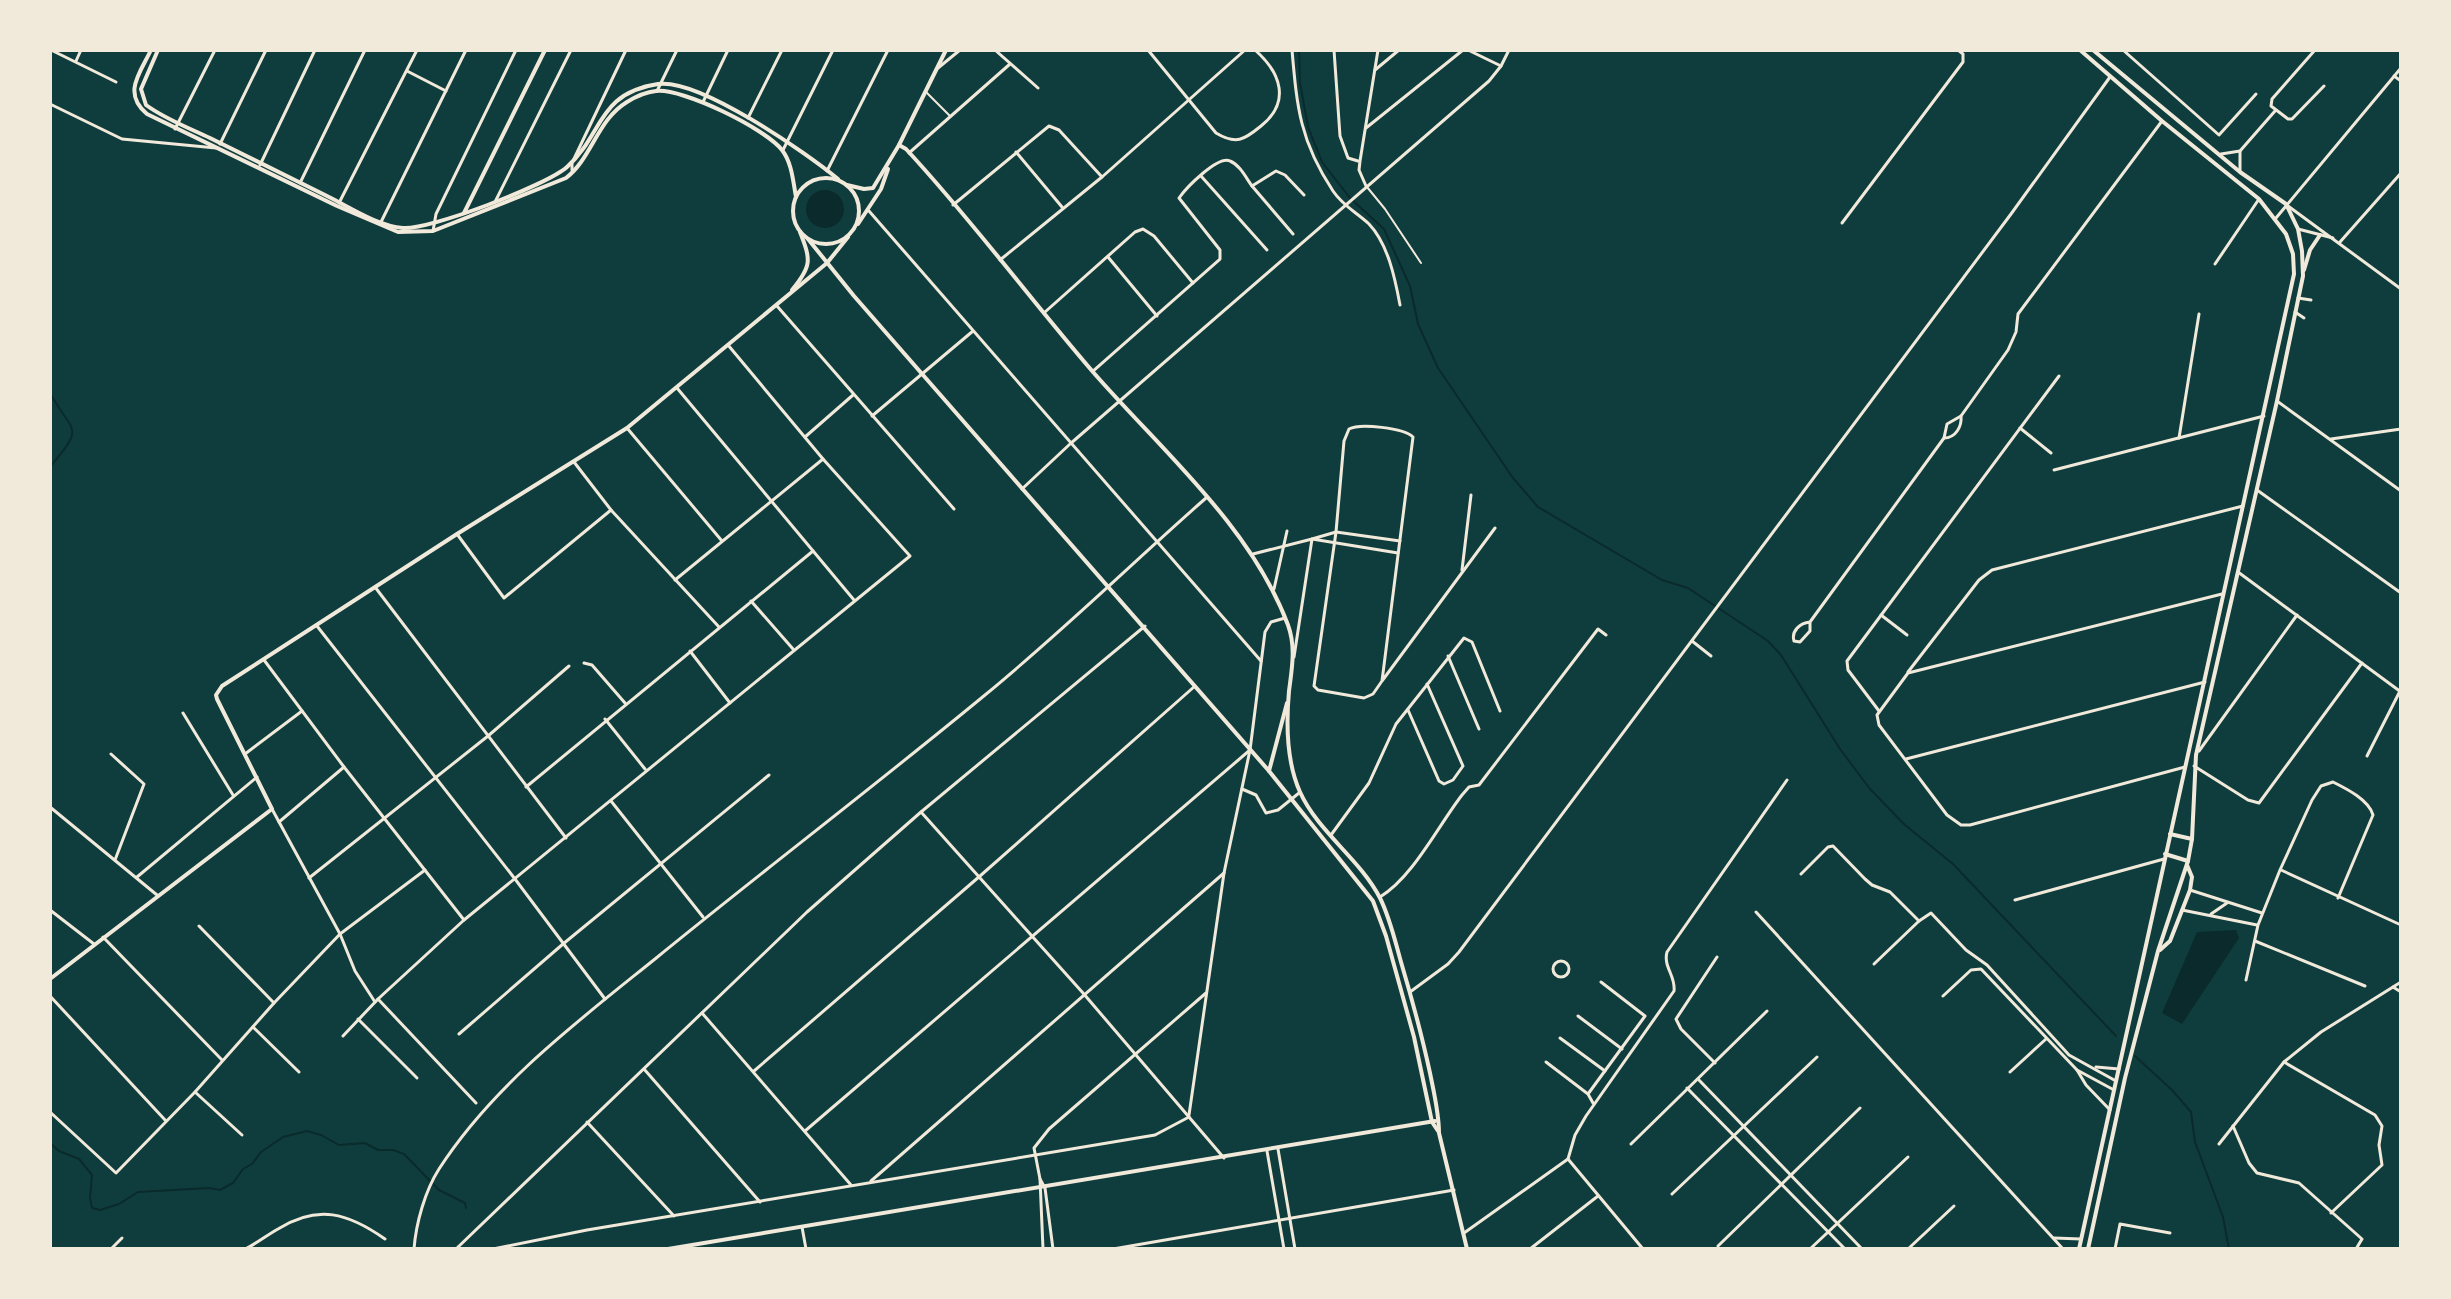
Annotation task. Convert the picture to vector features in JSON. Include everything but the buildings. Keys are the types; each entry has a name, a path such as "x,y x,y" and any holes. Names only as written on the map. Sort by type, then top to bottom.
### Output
{"main road":[{"path":"151,50 135,84 134,98 147,114 219,146"},
{"path":"158,50 144,80 141,95 146,105 219,146 380,224 399,228 432,228 462,220 557,174 572,163 610,106 639,88 661,83 706,95 772,141 783,151 791,170 796,197"},
{"path":"462,220 545,50"},
{"path":"847,185 873,188 899,145 946,50"},
{"path":"2079,1249 2294,274 2293,254 2286,234 2259,199 2080,50"},
{"path":"2093,50 2240,172 2286,204 2298,229 2303,276"},
{"path":"432,228 464,213 548,187 573,173 613,114 637,97 657,91 676,93 703,102 787,143 847,185 857,197 859,205 855,228"},
{"path":"899,145 1253,554 1285,618 1294,658 1289,693 1269,771"},
{"path":"50,979 272,809 217,699 222,686 627,428 827,263 869,211 881,189 891,159"},
{"path":"784,300 802,278 809,263 792,211 796,197 813,180 838,179"},
{"path":"800,232 1145,626 1269,771 1373,901 1414,1037 1432,1122 1439,1133"},
{"path":"808,239 830,244 850,234"},
{"path":"2088,1249 2130,1058 2158,951 2187,863 2192,839 2196,755 2303,276 2310,250 2320,235"},
{"path":"1289,693 1288,741 1300,792 1380,897 1410,992 1467,1249"},
{"path":"2170,834 2192,839"},
{"path":"2164,857 2187,863"},
{"path":"2158,951 2170,941 2190,890 2192,877 2187,863"},
{"path":"668,1249 1439,1120"}],"street":[{"path":"51,50 116,82"},
{"path":"75,61 81,50"},
{"path":"175,129 215,50"},
{"path":"50,104 131,141 219,146 266,50"},
{"path":"260,166 315,50"},
{"path":"300,185 365,50"},
{"path":"338,204 417,50"},
{"path":"380,224 466,50"},
{"path":"432,228 516,50"},
{"path":"496,203 571,50"},
{"path":"573,173 572,163 626,50"},
{"path":"657,91 677,50"},
{"path":"703,102 728,50"},
{"path":"746,122 782,50"},
{"path":"783,151 833,50"},
{"path":"827,171 888,50"},
{"path":"936,69 960,50"},
{"path":"995,50 1038,88"},
{"path":"1148,50 1216,133 1230,141 1244,140 1272,117 1280,98 1276,76 1255,50"},
{"path":"1000,260 1102,177 1245,50"},
{"path":"1292,50 1301,128 1315,159 1345,204 1378,237 1392,269 1400,305"},
{"path":"1334,50 1340,136 1348,158 1360,161"},
{"path":"1366,186 1359,170 1378,50"},
{"path":"1375,70 1399,50"},
{"path":"1365,128 1465,50 1501,66"},
{"path":"1022,489 1489,81 1509,50"},
{"path":"1842,223 1963,62 1963,54 1958,50"},
{"path":"2123,50 2219,135 2256,94"},
{"path":"2315,50 2270,103 2275,111 2288,119 2296,118 2324,86"},
{"path":"909,153 1010,64"},
{"path":"2276,218 2401,68"},
{"path":"407,71 446,91"},
{"path":"2394,76 2401,81"},
{"path":"1410,992 1459,952 2110,77"},
{"path":"2219,155 2240,151 2275,111"},
{"path":"1944,438 1958,430 1961,416 2012,343 2018,314 2162,121"},
{"path":"953,205 1049,126 1059,130 1102,177"},
{"path":"2240,151 2240,172"},
{"path":"1016,152 1062,207"},
{"path":"1093,371 1220,259 1220,250 1179,198 1220,160 1225,159 1238,167 1293,234"},
{"path":"1252,186 1276,171 1285,175 1304,195"},
{"path":"2340,243 2401,173"},
{"path":"1201,176 1267,250"},
{"path":"2215,264 2259,199"},
{"path":"2286,204 2401,289"},
{"path":"869,211 1261,661"},
{"path":"1044,313 1135,232 1147,229 1193,283"},
{"path":"2298,229 2333,238"},
{"path":"1108,257 1157,316"},
{"path":"2395,285 2401,278"},
{"path":"2298,298 2311,300"},
{"path":"777,306 954,509"},
{"path":"2295,312 2304,318"},
{"path":"2179,438 2199,314"},
{"path":"872,416 973,331"},
{"path":"343,1036 377,1000 464,920 910,556 823,459 728,345"},
{"path":"2059,376 1846,665 1879,711 1879,725 1947,815 1961,825 2185,767"},
{"path":"677,388 855,601"},
{"path":"805,437 853,395"},
{"path":"2277,401 2401,491"},
{"path":"1810,622 1802,623 1793,634 1794,641 1800,642 1807,637 1810,622 1944,438 1947,424 1961,416"},
{"path":"2054,470 2264,416"},
{"path":"1382,681 1413,437 1404,431 1359,426 1353,426 1347,432 1314,686 1322,692 1370,697 1382,681 1495,528"},
{"path":"627,428 722,541"},
{"path":"2020,428 2051,453"},
{"path":"2331,439 2401,429"},
{"path":"675,580 823,459"},
{"path":"574,462 611,510 719,627"},
{"path":"2257,490 2401,593"},
{"path":"1461,574 1471,495"},
{"path":"414,1249 425,1199 438,1170 484,1111 545,1050 983,697 1206,498"},
{"path":"1879,711 1979,580 2000,567 2243,506"},
{"path":"457,534 504,598 611,510"},
{"path":"1273,593 1287,531"},
{"path":"1253,554 1336,532 1400,541"},
{"path":"1312,539 1398,553"},
{"path":"1294,658 1312,539"},
{"path":"526,787 813,551"},
{"path":"2238,572 2400,691 2367,756"},
{"path":"375,587 566,838"},
{"path":"1908,673 2224,593"},
{"path":"751,601 794,651"},
{"path":"1881,615 1907,635"},
{"path":"2196,755 2297,615"},
{"path":"1189,1117 1224,873 1250,750 1267,626 1285,618"},
{"path":"317,626 605,999"},
{"path":"456,1249 807,912 921,812 1145,626"},
{"path":"1380,897 1394,886 1421,853 1469,787 1479,785 1598,629 1606,635"},
{"path":"1331,835 1369,783 1388,735 1464,638 1472,642 1500,711"},
{"path":"1692,641 1711,656"},
{"path":"690,651 730,703"},
{"path":"1448,656 1479,729"},
{"path":"264,659 464,920"},
{"path":"584,663 592,665 625,703"},
{"path":"2194,766 2254,803 2263,800 2362,663"},
{"path":"309,878 488,736 569,666"},
{"path":"1906,759 2205,682"},
{"path":"1407,709 1439,781 1444,784 1453,780 1463,766 1427,684"},
{"path":"754,1071 1195,686"},
{"path":"245,754 302,711"},
{"path":"183,713 233,795"},
{"path":"605,719 646,770"},
{"path":"805,1131 1250,750"},
{"path":"111,754 144,784 115,860"},
{"path":"279,822 344,767"},
{"path":"459,1034 661,862 769,775"},
{"path":"137,877 257,777"},
{"path":"1464,1233 1568,1159 1575,1135 1594,1104 1661,1011 1675,985 1666,964 1667,952 1787,780"},
{"path":"2246,980 2258,925 2280,870 2312,800 2321,786 2333,782 2370,807 2373,815 2338,898"},
{"path":"1242,789 1256,795 1266,813 1278,810 1300,792"},
{"path":"611,801 704,919"},
{"path":"50,807 157,895"},
{"path":"272,809 340,934 355,971 377,1000 476,1103"},
{"path":"921,812 1083,993 1224,1158"},
{"path":"1801,874 1828,847 1833,846 1865,879 1890,892 1919,921"},
{"path":"2015,900 2164,857"},
{"path":"50,1112 116,1173 340,934 425,870"},
{"path":"2280,870 2401,925"},
{"path":"870,1182 1224,873"},
{"path":"2190,890 2262,913"},
{"path":"2210,915 2227,903"},
{"path":"50,910 94,944"},
{"path":"2182,910 2258,925"},
{"path":"1756,912 2063,1249"},
{"path":"1874,964 1931,913 1966,950 1987,965 2060,1046 2078,1061 2116,1081"},
{"path":"199,926 274,1003"},
{"path":"103,937 222,1060"},
{"path":"2255,941 2365,986"},
{"path":"1715,1063 1681,1029 1676,1019 1717,957"},
{"path":"1562,961 1568,965 1570,970 1566,976 1556,976 1553,970 1556,963 1562,961"},
{"path":"1943,996 1971,970 1981,969 2077,1070 2086,1085 2110,1110"},
{"path":"1588,1094 1645,1016 1601,982"},
{"path":"2219,1144 2284,1062 2321,1032 2401,982"},
{"path":"2393,987 2401,992"},
{"path":"1053,1249 1045,1188 1034,1154 1037,1144 1049,1129 1206,993"},
{"path":"50,996 166,1121"},
{"path":"1631,1144 1767,1011"},
{"path":"702,1013 851,1185"},
{"path":"1578,1016 1622,1049"},
{"path":"358,1019 417,1078"},
{"path":"253,1027 299,1072"},
{"path":"1560,1038 1605,1071"},
{"path":"2010,1072 2046,1039"},
{"path":"1672,1194 1817,1057"},
{"path":"1546,1062 1588,1094 1594,1104"},
{"path":"2284,1062 2375,1115 2382,1126 2379,1145 2382,1165 2331,1213"},
{"path":"2093,1067 2119,1069"},
{"path":"644,1069 760,1202"},
{"path":"2077,1070 2114,1090"},
{"path":"1698,1079 1862,1249"},
{"path":"1687,1088 1845,1249"},
{"path":"195,1092 242,1135"},
{"path":"1718,1246 1779,1183 1860,1108"},
{"path":"493,1249 1155,1135 1189,1117"},
{"path":"587,1122 674,1216"},
{"path":"2233,1126 2249,1163 2257,1173 2299,1183 2362,1239 2356,1249"},
{"path":"1278,1149 1295,1249"},
{"path":"1267,1151 1284,1249"},
{"path":"1810,1249 1908,1157"},
{"path":"1568,1159 1643,1249"},
{"path":"1040,1179 1038,1189 1043,1249"},
{"path":"1113,1249 1454,1190"},
{"path":"1530,1249 1537,1247 1598,1196"},
{"path":"1908,1249 1954,1206"},
{"path":"245,1249 302,1216 319,1214 351,1219 385,1239"},
{"path":"2115,1249 2120,1224 2170,1233"},
{"path":"802,1227 806,1249"},
{"path":"111,1249 122,1238"},
{"path":"2054,1238 2081,1239"}],"lane":[{"path":"925,91 950,117"},
{"path":"1366,186 1421,263"}],"water":[{"path":"825,190 838,196 844,209 838,222 825,228 812,222 806,209 812,196"},
{"path":"2236,930 2239,938 2182,1024 2162,1013 2197,932"}],"waterway":[{"path":"1299,50 1300,83 1308,127 1322,162 1350,198 1384,229 1410,286 1418,324 1438,368 1513,478 1538,507 1662,580 1688,588 1768,641 1781,655 1840,749 1870,789 1905,825 1953,864 2116,1036"},
{"path":"50,393 72,430 68,443 50,467"},
{"path":"2135,1056 2191,1112 2195,1142 2223,1217 2229,1249"},
{"path":"50,1143 59,1151 79,1159 92,1175 92,1208 100,1210 119,1204 138,1192 220,1190 233,1183 261,1152 283,1137 307,1131 339,1145 365,1143 378,1150 404,1154 439,1190 465,1203 466,1208"}]}
